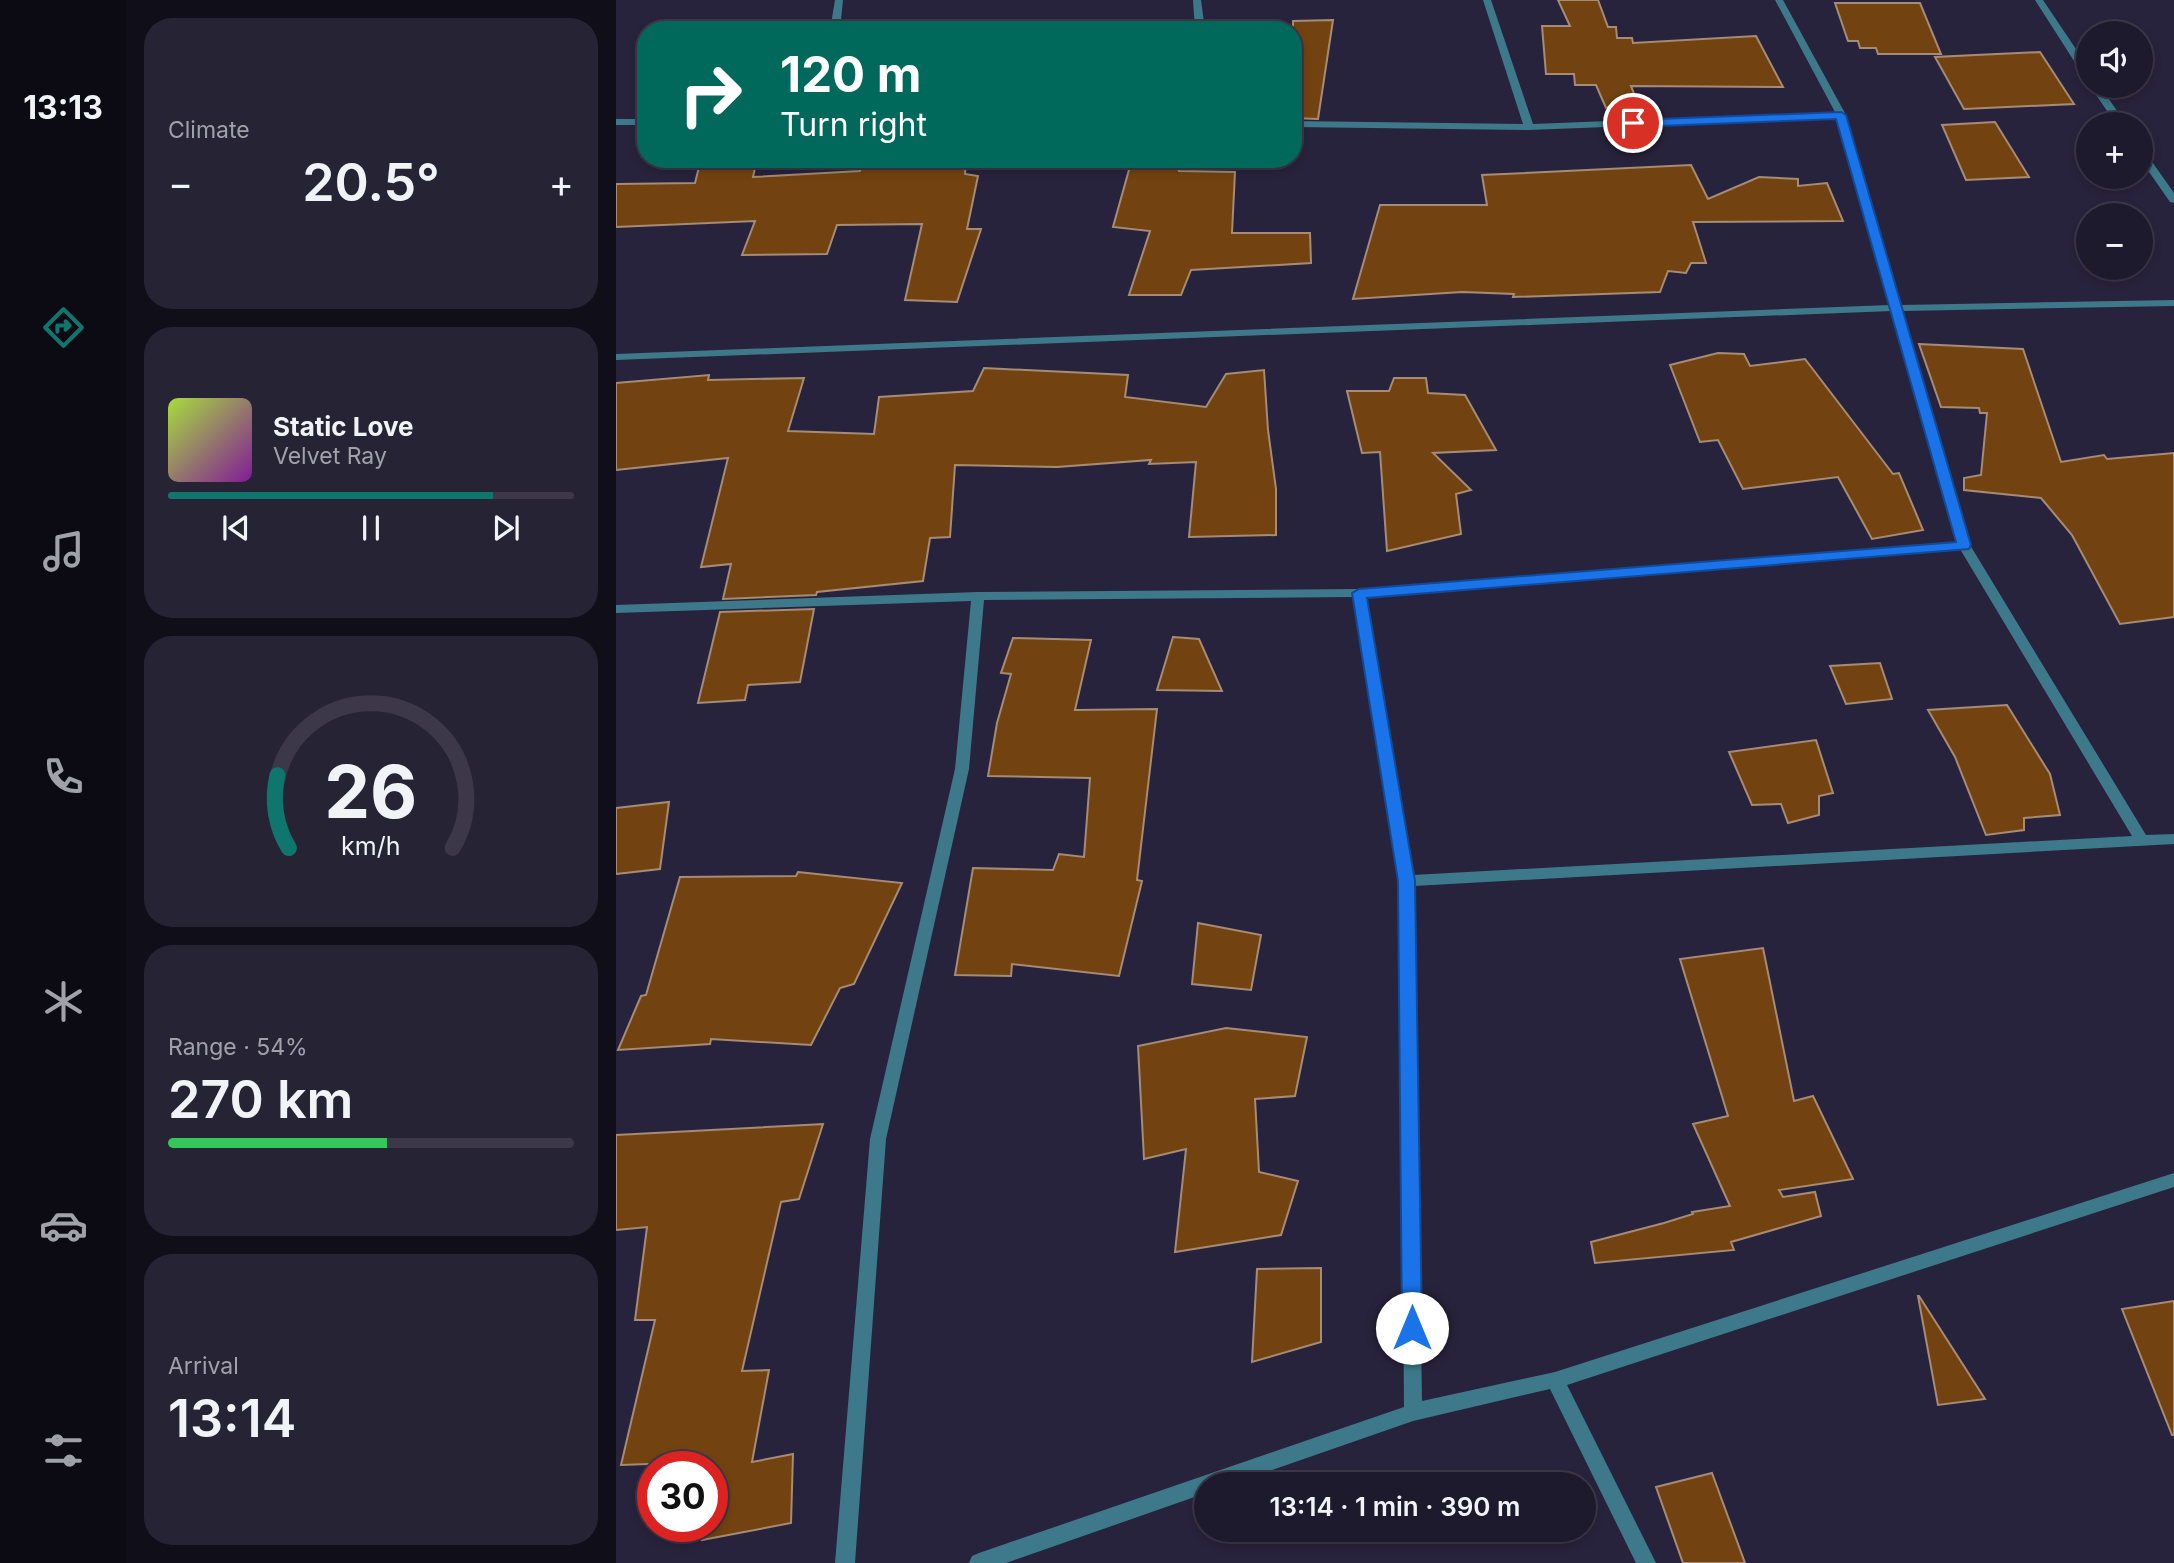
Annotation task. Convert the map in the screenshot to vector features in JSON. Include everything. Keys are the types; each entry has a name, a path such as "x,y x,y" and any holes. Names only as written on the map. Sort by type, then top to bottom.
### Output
{"street":[{"path":"836,21 839,0"},
{"path":"1198,0 1199,21"},
{"path":"1487,0 1529,127"},
{"path":"1779,0 1841,115 1964,545 2142,841"},
{"path":"2039,0 2076,58"},
{"path":"1302,124 1529,127 1841,115"},
{"path":"616,122 637,122"},
{"path":"2153,170 2174,200"},
{"path":"616,357 1895,309 2174,303"},
{"path":"616,609 978,596 1359,593 1964,545"},
{"path":"1359,593 1407,881 1413,1412"},
{"path":"845,1563 878,1139 962,769 978,596"},
{"path":"1407,881 2174,838"},
{"path":"1240,1472 1413,1412 1555,1380 2174,1180"},
{"path":"1555,1380 1646,1563"},
{"path":"979,1563 1194,1488"}],"building":[{"path":"1558,0 1598,0 1608,27 1616,27 1617,38 1632,38 1633,43 1756,36 1783,87 1631,86 1635,96 1606,108 1596,85 1575,85 1574,74 1546,74 1542,26 1570,26"},
{"path":"1835,3 1920,3 1941,54 1878,54 1876,48 1860,48 1858,41 1848,41"},
{"path":"1333,20 1318,119 1302,118 1302,21 1293,21"},
{"path":"2040,52 2074,104 1964,109 1935,57"},
{"path":"1995,122 2029,177 1966,180 1942,125"},
{"path":"1691,165 1708,199 1759,177 1798,179 1798,186 1827,183 1843,221 1693,222 1706,263 1691,263 1686,273 1668,271 1660,292 1513,297 1514,294 1462,292 1353,299 1380,205 1487,205 1482,175"},
{"path":"699,168 755,168 753,177 860,171 861,168 965,168 965,174 978,176 967,229 981,229 957,302 905,300 922,224 837,225 827,254 742,255 755,221 616,227 616,184 695,183"},
{"path":"1129,168 1235,172 1232,233 1310,233 1311,263 1191,270 1181,295 1129,295 1150,231 1113,227"},
{"path":"1919,344 2023,349 2061,462 2104,455 2107,459 2174,453 2174,617 2120,624 2072,535 2041,498 1964,490 1964,478 1981,475 1987,413 1980,413 1979,408 1941,407"},
{"path":"1718,353 1744,354 1750,366 1805,359 1893,474 1899,473 1923,530 1872,539 1838,477 1743,489 1718,440 1700,442 1670,365"},
{"path":"984,368 1128,375 1125,397 1206,407 1226,374 1264,370 1276,489 1276,535 1189,537 1196,462 1149,464 1151,460 1057,467 955,465 950,537 930,538 923,581 817,592 816,595 723,599 731,564 701,567 728,458 616,470 616,383 709,375 708,380 804,378 788,431 874,434 879,397 973,391"},
{"path":"1394,378 1426,378 1428,393 1465,395 1496,450 1433,453 1471,490 1456,494 1461,534 1387,551 1380,452 1362,453 1347,391 1389,391"},
{"path":"814,609 800,682 748,685 745,700 698,703 720,612"},
{"path":"1173,637 1199,639 1222,691 1157,690"},
{"path":"1013,638 1091,640 1075,710 1157,709 1137,880 1142,881 1119,976 1012,964 1011,976 955,975 973,868 1053,870 1059,854 1084,857 1090,778 988,776 997,723 1011,674 1001,673"},
{"path":"1880,663 1892,699 1846,704 1830,666"},
{"path":"2007,705 2050,774 2060,815 2024,818 2024,830 1986,835 1955,757 1928,710"},
{"path":"1816,740 1833,793 1819,796 1819,815 1788,823 1781,804 1752,805 1729,752"},
{"path":"669,802 660,869 616,874 616,808"},
{"path":"798,872 902,883 854,984 840,988 811,1045 711,1039 710,1044 618,1050 641,996 646,995 680,877 796,876"},
{"path":"1198,923 1261,935 1251,990 1192,984"},
{"path":"1763,948 1794,1101 1813,1096 1853,1179 1779,1190 1783,1197 1815,1192 1821,1216 1731,1242 1734,1250 1595,1263 1591,1242 1664,1223 1693,1214 1692,1212 1730,1206 1693,1124 1728,1116 1680,959"},
{"path":"1226,1028 1307,1037 1295,1096 1255,1099 1259,1172 1298,1181 1281,1235 1175,1252 1186,1149 1144,1159 1138,1046"},
{"path":"823,1124 799,1199 781,1202 742,1371 769,1370 752,1462 793,1454 791,1523 728,1535 728,1451 637,1451 637,1464 621,1465 655,1320 635,1320 647,1227 616,1230 616,1135"},
{"path":"1321,1268 1321,1342 1252,1362 1257,1269"},
{"path":"1919,1296 1985,1399 1938,1405"},
{"path":"2174,1301 2174,1435 2172,1435 2122,1309"},
{"path":"1712,1473 1745,1563 1683,1563 1656,1487"}],"route":[{"path":"1412,1328 1407,881 1359,593 1964,545 1841,115 1633,123"}]}
